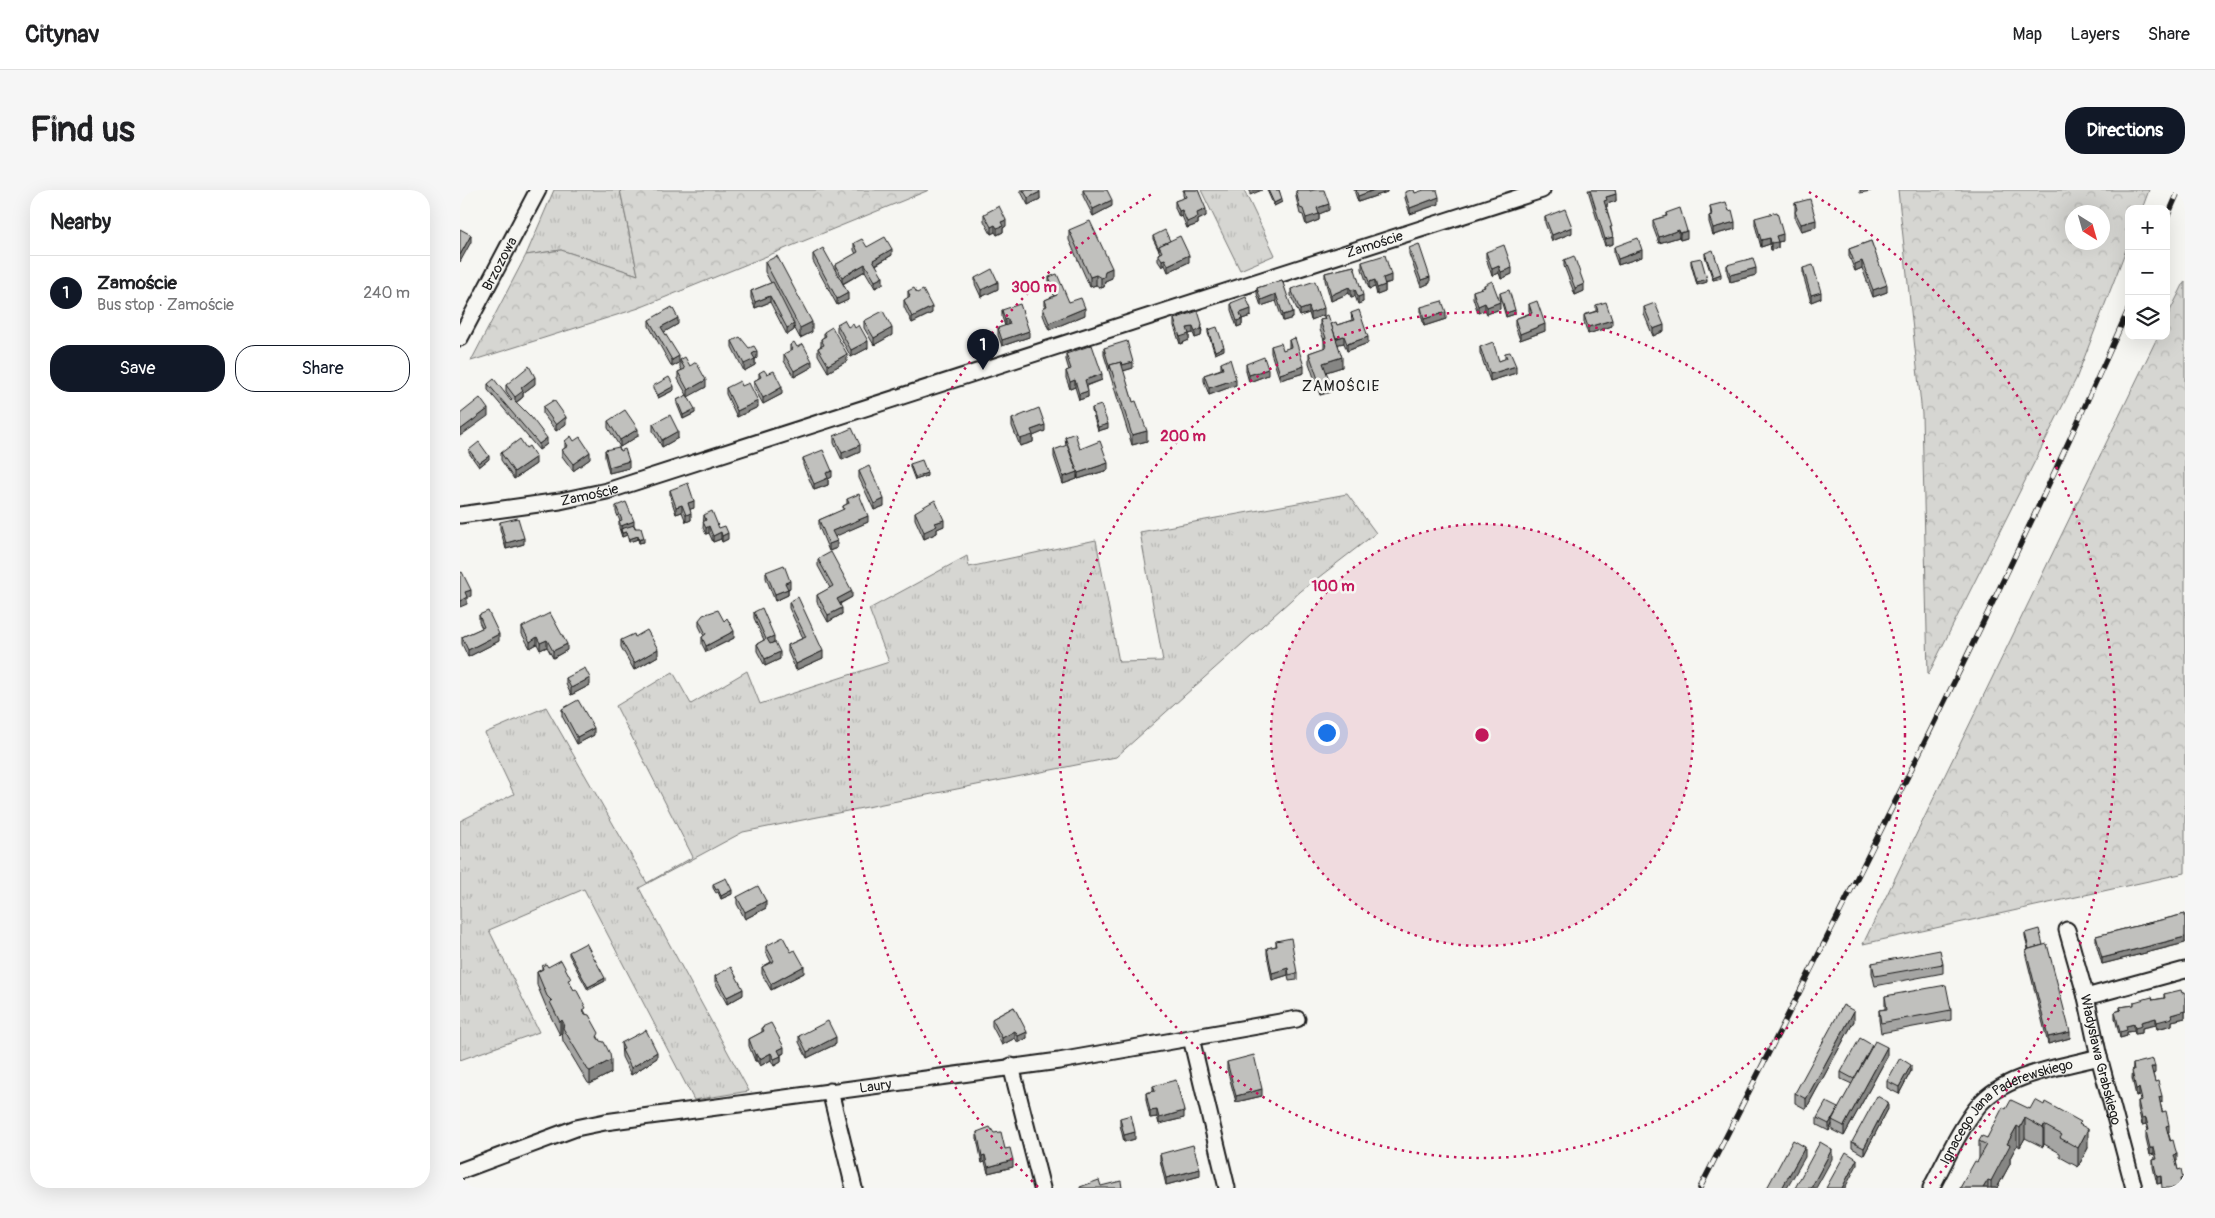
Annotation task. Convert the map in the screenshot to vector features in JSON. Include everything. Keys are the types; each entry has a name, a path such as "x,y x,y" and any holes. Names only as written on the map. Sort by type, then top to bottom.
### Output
{"street":[{"name":"Brzozowa","path":"460,338 538,190"},
{"name":"Zamoście","path":"460,515 560,501 607,491 1542,190"},
{"name":"Władysława Grabskiego","path":"2067,930 2086,997 2099,1057 2134,1188"},
{"path":"2086,997 2185,970"},
{"name":"Laury","path":"460,1171 576,1128 605,1122 1059,1061 1297,1019"},
{"path":"1191,1038 1227,1188"},
{"name":"Ignacego Jana Paderewskiego","path":"1931,1188 1958,1138 1986,1098 2008,1084 2022,1078 2099,1057"},
{"path":"1011,1066 1042,1188"},
{"path":"830,1091 854,1188"}],"green space":[{"path":"554,190 620,190 638,275 561,250 526,255"},
{"path":"620,190 929,190 639,308 471,361 526,255 561,250 638,275"},
{"path":"1201,190 1244,190 1275,255 1240,270"},
{"path":"1898,190 2149,190 2143,205 2125,205 2125,252 2076,379 1928,675 1922,414"},
{"path":"2185,281 2185,873 1863,944 2156,340 2170,340 2170,311"},
{"path":"1347,494 1376,533 1301,591 1116,757 743,832 639,888 749,1091 694,1100 584,889 489,930 539,1032 460,1060 460,821 514,794 485,733 546,707 647,883 693,857 616,706 673,672 691,704 747,671 760,704 889,662 869,609 967,556 969,567 1096,540 1119,662 1163,661 1140,532"}],"building":[{"path":"1023,190 1039,190 1040,192 1028,198"},
{"path":"1083,190 1107,190 1112,200 1093,209"},
{"path":"1184,190 1198,190 1206,209 1197,213 1198,217 1187,222 1182,210 1179,211 1175,201 1186,197"},
{"path":"1268,190 1279,190 1282,199 1274,203"},
{"path":"1324,190 1329,204 1317,208 1319,214 1306,218 1303,209 1300,208 1296,191"},
{"path":"1356,190 1374,190 1358,196"},
{"path":"1414,190 1415,193 1424,190 1437,190 1439,197 1410,208 1405,192"},
{"path":"1590,190 1615,190 1616,194 1606,197 1607,200 1604,201 1613,237 1605,239"},
{"path":"1810,199 1816,220 1801,224 1795,212 1797,209 1795,203"},
{"path":"1726,202 1729,211 1732,210 1735,222 1713,228 1709,216 1712,215 1710,206"},
{"path":"999,206 1006,220 1001,222 1003,226 997,228 995,225 991,227 984,214"},
{"path":"1680,208 1687,231 1680,233 1679,230 1659,237 1653,220 1667,216 1666,213"},
{"path":"1565,209 1572,227 1552,235 1545,217"},
{"path":"1777,212 1783,234 1776,236 1778,242 1771,243 1770,238 1761,240 1755,218"},
{"path":"1090,221 1112,268 1105,271 1104,277 1101,278 1096,275 1090,277 1069,230"},
{"path":"460,229 471,235 460,255"},
{"path":"1165,230 1170,241 1159,246 1159,250 1153,236"},
{"path":"1180,236 1189,255 1168,265 1165,259 1162,260 1158,254 1162,252 1159,246"},
{"path":"885,237 892,249 873,260 883,277 875,281 865,264 842,277 835,265 858,252 854,243 862,239 867,247"},
{"path":"1638,238 1642,250 1618,259 1614,247"},
{"path":"1871,241 1887,285 1873,290 1862,261 1855,264 1849,249"},
{"path":"1419,244 1430,277 1421,280 1409,248"},
{"path":"1504,245 1512,268 1501,272 1499,266 1492,269 1486,252"},
{"path":"823,248 848,293 837,299 813,254"},
{"path":"1713,250 1721,274 1713,277 1705,253"},
{"path":"1385,255 1391,275 1383,278 1385,285 1377,288 1375,280 1369,282 1362,262"},
{"path":"777,256 812,322 800,328 765,262"},
{"path":"1574,256 1584,284 1575,288 1564,260"},
{"path":"1701,258 1707,279 1697,282 1691,260"},
{"path":"1753,258 1756,268 1730,275 1727,265"},
{"path":"1813,265 1821,292 1811,295 1803,268"},
{"path":"1354,266 1363,295 1358,297 1355,289 1351,290 1349,287 1331,295 1325,273"},
{"path":"992,269 998,282 981,290 975,278"},
{"path":"1057,274 1069,302 1081,298 1085,308 1049,323 1043,308 1047,306 1045,300 1057,295 1049,277"},
{"path":"1282,280 1293,312 1283,315 1276,294 1261,300 1257,288"},
{"path":"1315,281 1324,308 1311,313 1309,307 1300,310 1291,289"},
{"path":"1492,281 1500,302 1487,307 1485,303 1478,306 1473,291 1485,287 1484,285"},
{"path":"773,282 794,324 787,328 770,296 755,302 751,291"},
{"path":"914,288 917,293 923,290 932,307 912,317 904,300 910,296 908,291"},
{"path":"1509,290 1515,310 1506,313 1500,293"},
{"path":"1246,297 1251,309 1240,313 1242,319 1237,321 1231,303"},
{"path":"1442,301 1446,312 1424,319 1421,307"},
{"path":"1537,301 1545,324 1520,334 1515,319 1532,313 1529,304"},
{"path":"1606,302 1612,320 1588,327 1584,315 1598,311 1596,305"},
{"path":"1655,303 1664,325 1653,329 1644,307"},
{"path":"1020,304 1029,331 1002,340 998,328 1010,324 1008,319 1005,320 1002,310"},
{"path":"672,307 678,318 661,327 679,356 672,360 649,320"},
{"path":"1359,310 1368,337 1347,344 1344,336 1336,338 1331,324 1336,322 1337,325 1354,320 1351,313"},
{"path":"883,311 892,328 874,338 864,321"},
{"path":"1198,311 1202,324 1201,329 1195,332 1193,327 1187,328 1189,334 1180,337 1174,319"},
{"path":"1328,315 1342,357 1323,363 1330,382 1320,385 1309,353 1326,347 1324,339 1326,338 1320,320 1325,319 1324,316"},
{"path":"844,320 848,327 853,324 855,328 859,325 868,341 851,350 837,324"},
{"path":"832,327 847,354 828,365 818,348 824,345 821,339 826,336 824,332"},
{"path":"1217,327 1224,347 1215,351 1208,330"},
{"path":"740,337 749,348 754,346 757,351 752,354 755,359 744,364 732,341"},
{"path":"1295,338 1304,366 1280,374 1271,346 1281,343 1283,350 1291,347 1289,340"},
{"path":"1127,341 1133,362 1122,365 1121,362 1110,365 1110,369 1104,348"},
{"path":"794,342 797,347 803,344 812,361 794,371 784,354 793,349 790,345"},
{"path":"1493,342 1499,361 1507,358 1505,353 1510,352 1516,366 1490,374 1480,347"},
{"path":"1092,345 1102,374 1085,380 1088,391 1079,394 1075,380 1070,382 1066,371 1071,369 1066,354"},
{"path":"685,357 690,366 696,362 706,380 688,390 678,372 685,369 680,360"},
{"path":"1264,357 1268,369 1249,375 1246,364"},
{"path":"1230,359 1236,379 1209,388 1204,375 1223,369 1221,363"},
{"path":"1121,362 1133,402 1136,401 1147,431 1132,435 1110,365"},
{"path":"529,366 535,377 521,388 523,391 515,397 506,385"},
{"path":"764,370 767,374 774,371 782,387 763,398 754,381 761,377 759,373"},
{"path":"669,377 674,386 658,395 653,386"},
{"path":"494,379 511,401 513,399 531,417 547,438 539,444 488,384"},
{"path":"740,381 742,386 749,383 758,401 737,411 726,388"},
{"path":"687,395 695,409 683,415 677,400"},
{"path":"480,398 488,409 460,430 460,414"},
{"path":"554,400 566,417 556,425 543,407"},
{"path":"1101,405 1108,424 1098,427 1092,408"},
{"path":"1039,408 1045,425 1031,430 1033,435 1020,439 1012,419"},
{"path":"625,410 638,429 620,440 608,421"},
{"path":"670,415 678,431 662,440 653,424"},
{"path":"852,428 860,445 842,453 834,436"},
{"path":"1075,433 1080,449 1100,441 1108,463 1078,473 1065,437"},
{"path":"571,436 574,441 580,437 590,452 573,464 562,450 568,446 565,441"},
{"path":"520,439 526,448 529,446 536,457 514,472 501,453"},
{"path":"479,442 489,456 479,463 469,450"},
{"path":"1067,445 1077,472 1063,477 1054,450"},
{"path":"619,447 620,451 625,449 629,461 609,467 605,450"},
{"path":"823,450 832,471 826,473 828,478 814,484 803,458"},
{"path":"922,460 927,473 915,477 910,464"},
{"path":"869,466 884,499 874,504 859,471"},
{"path":"688,483 694,501 688,503 691,513 686,515 682,505 676,507 670,490"},
{"path":"859,494 868,516 832,531 837,541 829,544 819,520 844,509 843,506 849,503 847,499"},
{"path":"935,500 944,520 935,523 937,526 924,532 915,512"},
{"path":"626,502 634,521 621,526 619,521 622,520 616,506"},
{"path":"712,511 719,528 725,526 728,533 722,536 721,532 713,536 709,526 706,528 703,522 706,520 704,515"},
{"path":"518,518 524,538 506,543 500,522"},
{"path":"634,525 635,528 641,528 644,538 639,540 638,536 629,539 627,532 622,533 621,529"},
{"path":"831,552 852,591 837,599 842,608 828,615 817,595 833,586 818,559"},
{"path":"784,565 790,581 785,583 788,589 775,594 766,572"},
{"path":"462,572 471,590 465,592 467,597 460,601 460,573"},
{"path":"798,597 823,651 796,664 788,645 806,637 789,602"},
{"path":"762,608 774,636 767,639 770,644 775,642 780,652 765,659 757,644 766,639 754,612"},
{"path":"718,610 724,621 727,618 734,631 706,646 702,637 706,634 699,620 703,615"},
{"path":"488,611 499,634 468,650 462,637 484,627 479,615"},
{"path":"550,613 567,644 553,651 547,640 540,643 537,637 530,642 522,627"},
{"path":"647,630 658,649 634,663 621,640 634,634 635,637"},
{"path":"585,668 590,678 571,688 566,678"},
{"path":"578,700 594,728 577,737 562,709"},
{"path":"726,878 732,890 721,896 713,884"},
{"path":"758,886 766,901 745,912 737,897"},
{"path":"2185,914 2185,937 2102,958 2096,936"},
{"path":"2039,929 2043,945 2029,949 2025,933"},
{"path":"783,937 791,952 795,950 804,966 771,984 762,967 774,961 766,946"},
{"path":"1291,938 1297,973 1289,975 1288,968 1272,973 1267,948 1277,946 1276,941"},
{"path":"586,943 605,978 588,987 569,952"},
{"path":"2047,944 2070,1032 2048,1037 2026,950"},
{"path":"1940,950 1943,964 1875,976 1872,963"},
{"path":"561,960 571,979 568,980 574,990 576,989 586,1008 583,1010 585,1014 589,1015 599,1033 597,1037 600,1041 604,1042 610,1054 611,1060 590,1071 563,1028 564,1024 562,1020 560,1022 550,1002 552,1001 547,996 537,972 543,969 542,966 546,964 548,967"},
{"path":"731,967 743,989 727,997 715,976"},
{"path":"1946,985 1951,1010 1881,1023 1879,1010 1887,1009 1885,996"},
{"path":"2181,990 2182,993 2185,992 2185,1011 2171,1015 2172,1018 2157,1022 2156,1018 2141,1022 2142,1026 2135,1028 2134,1024 2126,1026 2127,1030 2120,1032 2115,1012 2121,1010 2120,1007 2134,1005 2134,1002 2152,997 2153,1000 2165,998 2164,994"},
{"path":"1843,1005 1854,1011 1806,1099 1795,1093"},
{"path":"1014,1007 1027,1032 1018,1036 1015,1031 1002,1038 992,1019"},
{"path":"828,1021 836,1037 807,1052 799,1036"},
{"path":"771,1023 784,1047 778,1050 781,1056 774,1059 771,1053 760,1059 757,1054 755,1055 749,1039 764,1031 762,1027"},
{"path":"646,1030 657,1052 631,1068 622,1050 624,1049 621,1043"},
{"path":"1860,1038 1872,1045 1854,1079 1841,1072"},
{"path":"1875,1041 1887,1047 1844,1126 1832,1120"},
{"path":"1254,1055 1262,1089 1236,1096 1227,1062"},
{"path":"1900,1058 1911,1065 1899,1087 1887,1081"},
{"path":"2153,1059 2155,1067 2151,1067 2155,1082 2158,1081 2162,1096 2159,1097 2162,1112 2166,1111 2169,1125 2166,1126 2170,1141 2173,1140 2177,1154 2174,1155 2178,1170 2181,1169 2183,1178 2180,1179 2181,1185 2185,1184 2185,1188 2162,1188 2161,1176 2157,1177 2153,1160 2157,1159 2154,1148 2150,1148 2146,1131 2149,1130 2146,1118 2142,1119 2138,1101 2142,1100 2139,1088 2136,1089 2132,1071 2134,1070 2133,1064"},
{"path":"1176,1080 1184,1111 1159,1118 1157,1110 1150,1111 1146,1093 1155,1091 1153,1086"},
{"path":"1877,1096 1888,1102 1864,1148 1852,1142"},
{"path":"2011,1100 2030,1109 2035,1100 2044,1105 2045,1102 2081,1122 2079,1124 2088,1129 2078,1148 2060,1138 2062,1135 2044,1125 2043,1128 2025,1118 2020,1128 2017,1126 2007,1144 2010,1145 1991,1181 1988,1180 1983,1188 1960,1188 1975,1161 1977,1162 1987,1145 1979,1141 1982,1136 1987,1138 2003,1107 2006,1109"},
{"path":"1826,1102 1838,1108 1829,1124 1817,1118"},
{"path":"1131,1115 1135,1132 1124,1135 1120,1118"},
{"path":"990,1127 994,1133 1001,1132 1005,1149 1010,1148 1013,1160 988,1167 985,1155 982,1156 977,1132"},
{"path":"1793,1140 1805,1147 1782,1188 1767,1188"},
{"path":"1820,1142 1832,1149 1811,1188 1795,1188"},
{"path":"1193,1145 1200,1169 1166,1178 1160,1154"},
{"path":"1846,1152 1857,1159 1842,1188 1826,1188"},
{"path":"1099,1180 1101,1186 1121,1181 1122,1188 1080,1188"}],"railway":[{"path":"2170,211 2179,190"},
{"path":"1700,1188 1866,860 1974,641 2125,317"}],"place":[{"name":"Zamoście","path":"983,370"}],"district":[{"name":"ZAMOŚCIE","path":"1341,386"}]}
